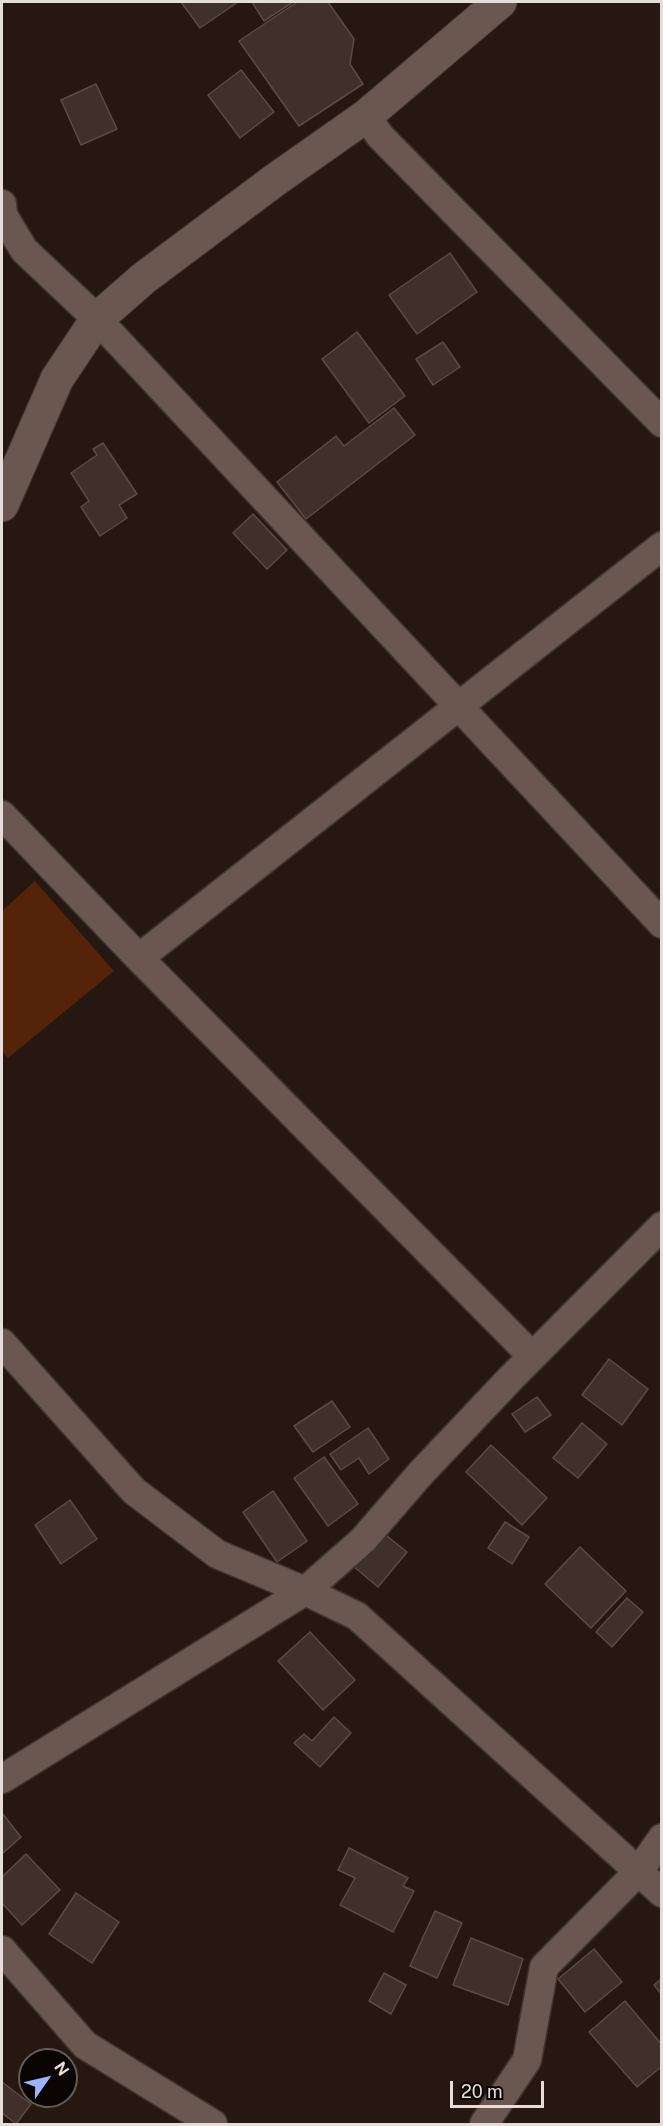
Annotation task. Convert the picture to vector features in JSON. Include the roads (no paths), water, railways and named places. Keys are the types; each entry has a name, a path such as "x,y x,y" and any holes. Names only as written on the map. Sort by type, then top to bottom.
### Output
{"street":[{"path":"2,505 57,379 97,319 144,278 275,180 366,116 500,2"},
{"path":"366,116 380,136 662,423"},
{"path":"2,204 3,215 24,250 97,319 662,924"},
{"path":"139,958 662,546"},
{"path":"2,815 139,958 532,1356"},
{"path":"2,1779 305,1591 363,1540 421,1473 532,1356 662,1226"},
{"path":"2,1343 134,1491 217,1554 305,1591 357,1617 662,1893"},
{"path":"484,2124 527,2060 544,1967 639,1871 662,1838"},
{"path":"2,1950 85,2045 213,2124"}]}
